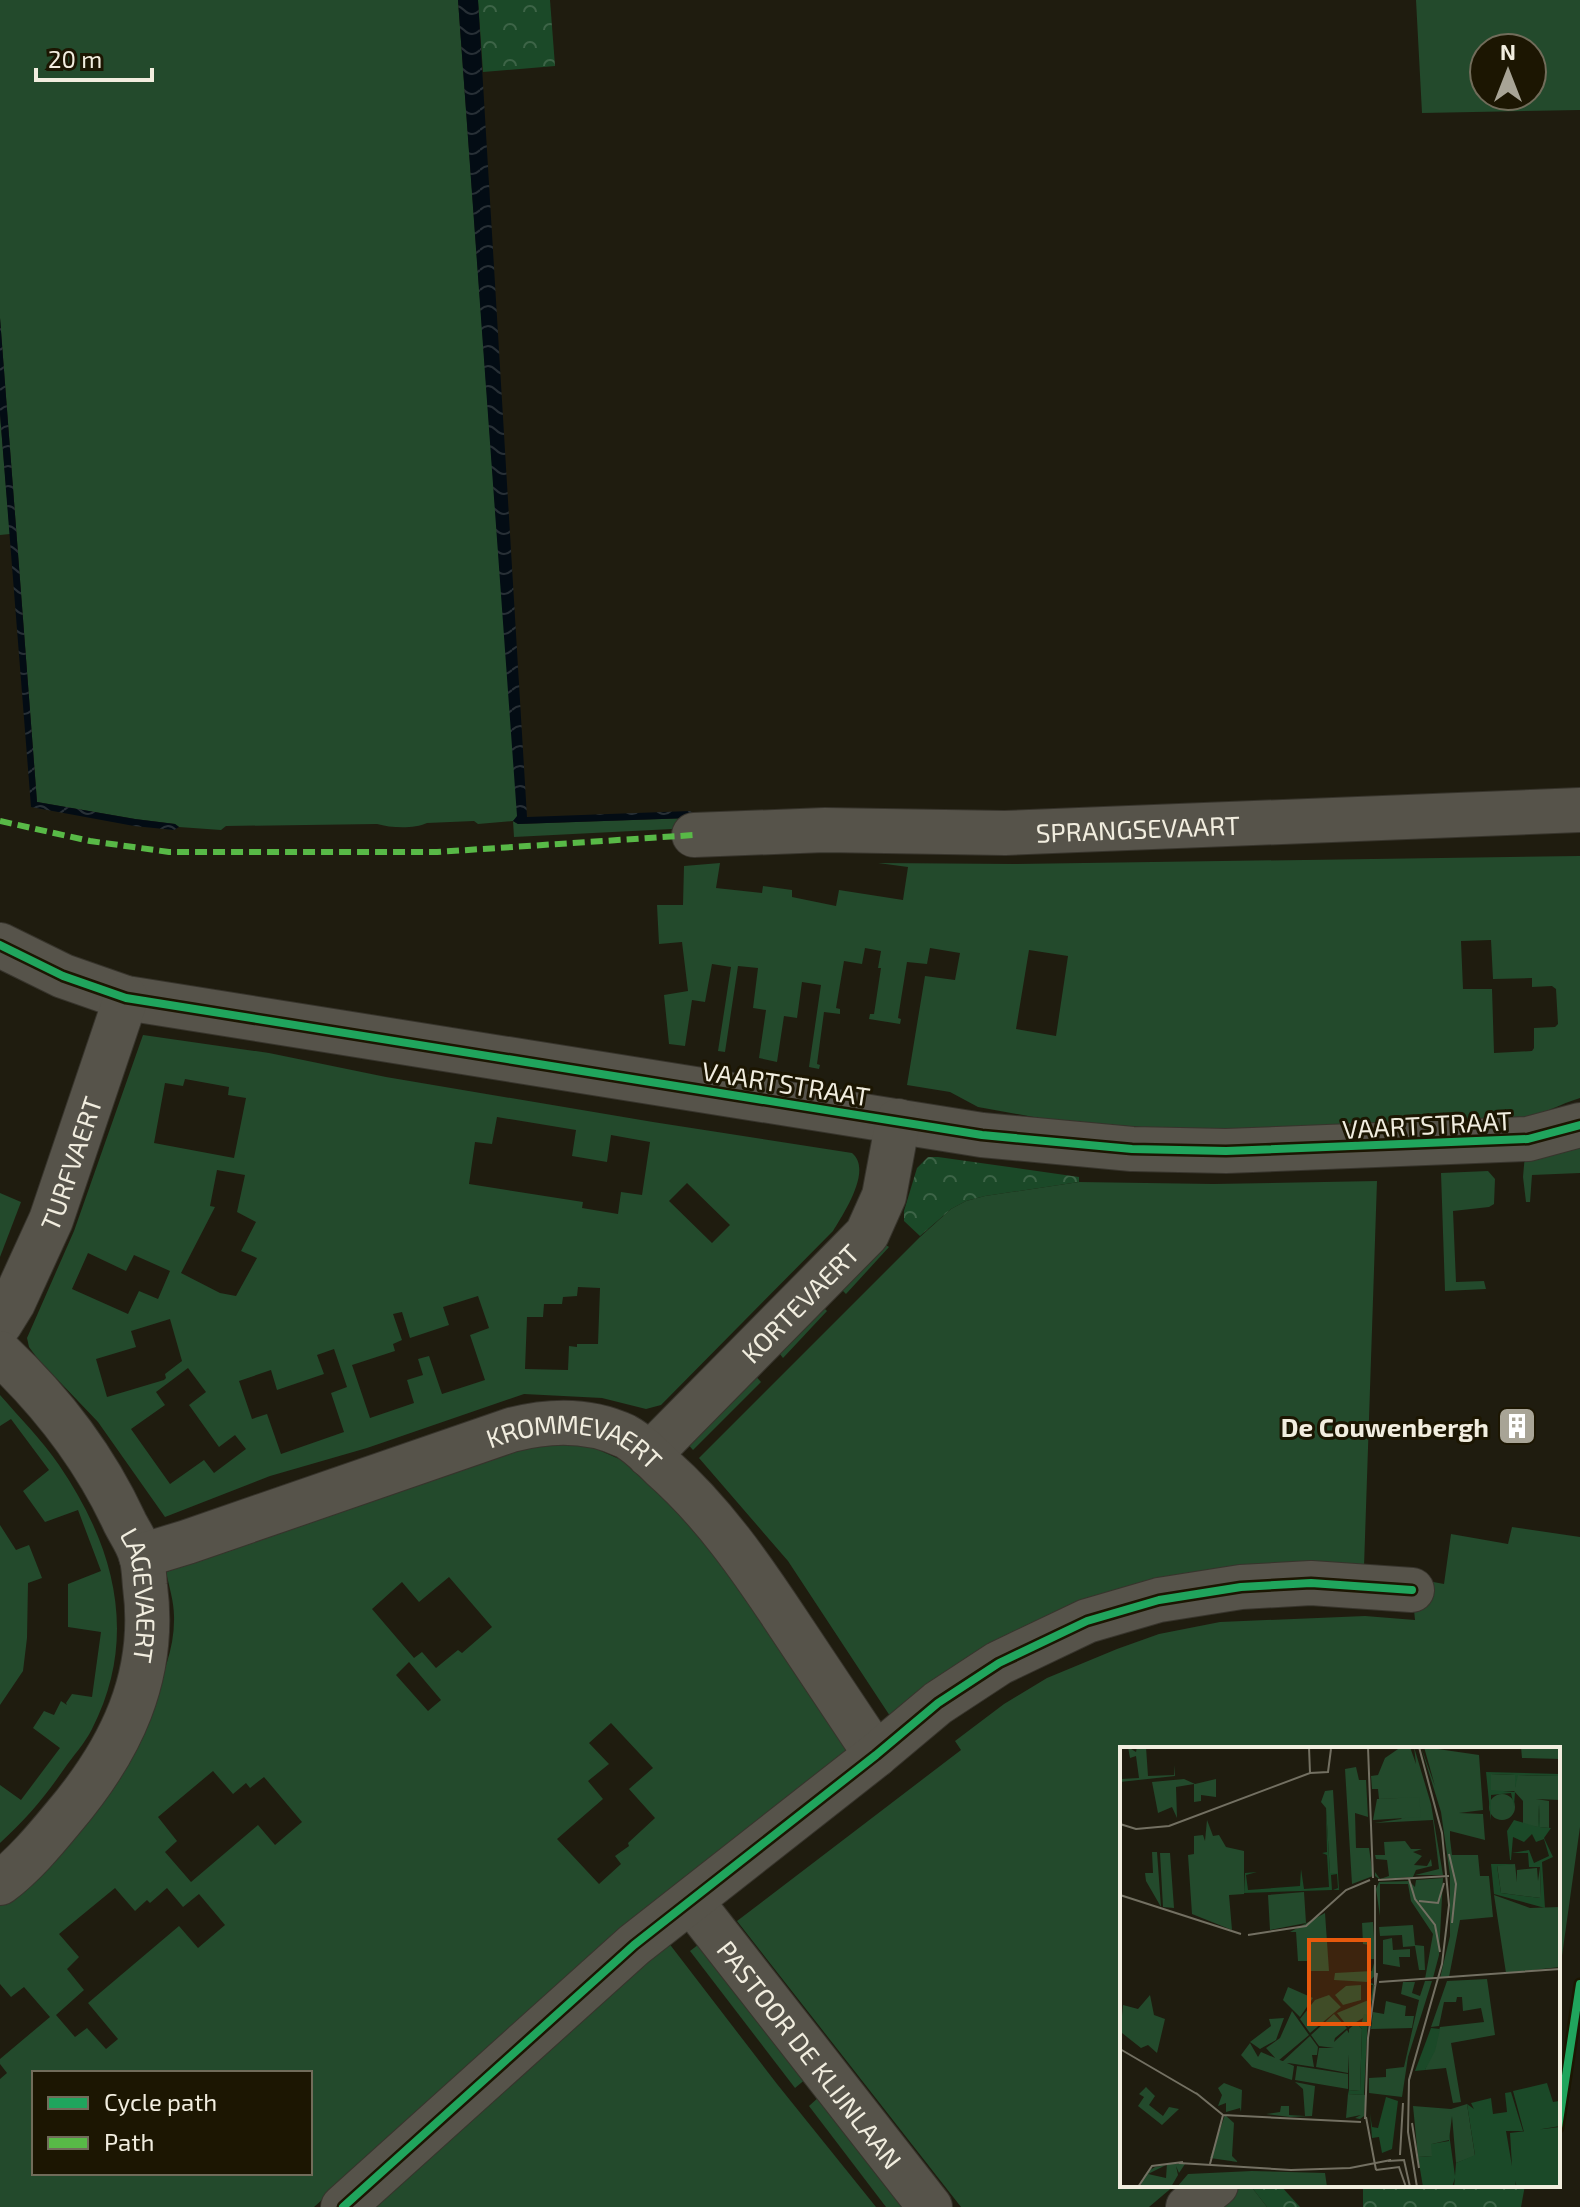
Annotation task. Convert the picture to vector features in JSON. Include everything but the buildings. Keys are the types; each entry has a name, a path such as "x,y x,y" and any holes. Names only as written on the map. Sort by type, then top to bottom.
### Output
{"street":[{"name":"SPRANGSEVAART","path":"694,835 825,830 1005,833 1580,810"},
{"name":"VAARTSTRAAT","path":"0,945 63,976 126,998 1038,1142 1132,1149 1226,1151 1528,1139 1580,1125"},
{"name":"TURFVAERT","path":"0,1324 13,1303 51,1220 126,998"},
{"name":"KORTEVAERT","path":"649,1455 867,1234 884,1196 898,1121"},
{"name":"LAGEVAERT","path":"0,1353 53,1409 83,1447 120,1511 141,1556 148,1635 139,1688 109,1756 82,1796 48,1836 0,1883"},
{"name":"KROMMEVAERT","path":"141,1556 511,1430 534,1424 563,1422 599,1427 627,1437 674,1477 708,1512 742,1553 876,1755"},
{"path":"343,2207 634,1945 938,1703 999,1663 1087,1621 1159,1600 1241,1587 1311,1583 1412,1590"},
{"name":"PASTOOR DE KLIJNLAAN","path":"691,1901 930,2207"},
{"path":"1188,2207 1213,2187"}],"green space":[{"path":"0,0 458,0 518,817 513,821 427,823 402,827 377,824 226,826 221,830 179,827 37,802 0,318"},
{"path":"478,0 550,0 555,66 483,72"},
{"path":"1416,0 1580,0 1580,110 1548,111 1548,32 1468,32 1468,112 1475,112 1422,113"},
{"path":"0,414 10,534 0,535"},
{"path":"690,818 692,828 514,837 513,821 518,824"},
{"path":"1580,856 1580,1098 1524,1118 1194,1131 1050,1120 978,1107 950,1092 907,1085 925,976 955,980 960,953 930,948 927,964 907,962 898,1018 901,1019 900,1024 869,1019 870,1014 874,1014 881,951 865,948 862,964 844,961 836,1008 840,1009 840,1014 824,1012 817,1064 820,1065 819,1069 809,1067 821,985 802,982 797,1018 784,1016 777,1062 759,1058 766,1010 753,1008 758,968 738,966 725,1052 718,1051 731,967 712,964 705,1002 692,1000 685,1046 669,1044 664,995 688,991 682,942 659,944 657,905 683,905 684,866 720,863 716,888 762,893 763,886 792,890 792,897 836,906 839,890 903,900 908,867 878,863","holes":["1491,940 1493,979 1532,978 1532,987 1552,986 1556,989 1558,1024 1555,1027 1534,1028 1532,1051 1494,1053 1492,989 1463,989 1461,941","1029,950 1068,956 1056,1036 1016,1029"]},
{"path":"143,1035 269,1053 386,1077 852,1153 858,1161 859,1170 854,1192 833,1231 661,1405 646,1409 602,1398 524,1394 367,1448 270,1476 165,1517 98,1422 29,1347 27,1338 74,1231","holes":["185,1079 229,1087 228,1095 246,1098 234,1158 154,1143 165,1083 183,1086","497,1117 576,1130 572,1156 607,1162 611,1135 650,1142 642,1195 621,1192 618,1214 582,1208 583,1202 469,1184 475,1142 492,1144","217,1170 245,1175 237,1212 256,1222 241,1251 257,1258 236,1296 220,1293 181,1273 215,1207 210,1206","687,1183 730,1225 712,1243 669,1201","88,1253 126,1271 134,1255 170,1271 158,1299 139,1291 128,1314 72,1289","578,1287 600,1288 598,1344 569,1346 568,1370 525,1369 527,1317 543,1317 544,1304 562,1304 563,1297 577,1296","478,1296 489,1328 470,1335 485,1380 442,1394 429,1356 418,1359 423,1375 407,1380 414,1403 370,1418 352,1365 395,1351 393,1344 402,1340 393,1314 402,1312 410,1338 449,1325 443,1307","170,1319 182,1361 165,1374 164,1380 107,1397 96,1359 136,1347 131,1331","334,1349 347,1387 331,1393 344,1432 281,1454 267,1414 252,1419 239,1381 271,1370 277,1390 324,1374 317,1355","188,1368 206,1392 189,1405 219,1447 235,1435 246,1449 214,1473 204,1460 170,1484 131,1429 165,1405 156,1392"]},
{"path":"1580,1141 1580,1173 1532,1175 1530,1202 1526,1202 1523,1177 1525,1154"},
{"path":"928,1157 1079,1177 1079,1182 966,1201 951,1209 920,1236 904,1221 904,1211 917,1168"},
{"path":"1488,1171 1495,1179 1494,1204 1453,1211 1456,1282 1484,1281 1486,1289 1445,1291 1441,1173"},
{"path":"1377,1181 1364,1567 1250,1568 890,1716 788,1561 699,1458 920,1237 951,1209 966,1201 1079,1182 1213,1184"},
{"path":"0,1193 21,1202 0,1257"},
{"path":"880,1241 889,1247 846,1294 838,1286"},
{"path":"820,1304 827,1311 783,1358 776,1349"},
{"path":"753,1373 761,1382 693,1450 686,1442"},
{"path":"0,1395 59,1465 78,1496 106,1560 114,1593 117,1627 115,1660 106,1695 92,1729 42,1799 0,1843 0,1785 21,1800 60,1748 33,1728 44,1711 54,1715 61,1701 67,1705 72,1694 92,1697 101,1632 68,1627 68,1584 101,1571 78,1510 45,1522 23,1491 49,1470 11,1419 0,1426"},
{"path":"533,1442 592,1447 642,1469 742,1588 849,1748 314,2207 0,2207 0,2079 7,2073 0,2059 50,2017 24,1987 11,1997 0,1984 0,1900 151,1703 173,1639 172,1600 166,1572","holes":["449,1577 492,1627 462,1653 458,1650 436,1668 422,1652 414,1658 372,1609 402,1582 419,1602","409,1662 441,1700 428,1711 396,1675","611,1723 653,1768 629,1789 655,1818 615,1856 621,1864 599,1884 557,1839 603,1799 588,1781 609,1764 589,1743","213,1771 233,1794 246,1783 250,1788 264,1777 302,1822 275,1845 258,1825 191,1882 165,1852 177,1841 158,1817","115,1888 135,1911 167,1888 183,1907 199,1894 225,1925 198,1948 179,1926 88,2003 118,2039 106,2049 87,2028 75,2037 56,2015 84,1990 67,1969 79,1957 59,1934"]},
{"path":"0,1525 16,1550 29,1545 42,1578 28,1583 23,1671 0,1705"},
{"path":"1512,1527 1580,1537 1580,1827 1560,1970 1560,1747 1120,1747 1120,2187 1173,2187 1149,2207 961,2207 737,1921 961,1750 955,1741 1004,1704 1047,1678 1159,1634 1220,1622 1365,1616 1415,1620 1412,1590 1423,1580 1444,1584 1451,1534 1508,1544"},
{"path":"703,1941 807,2078 795,2088 690,1951"},
{"path":"668,1942 876,2207 374,2207"},
{"path":"819,2097 904,2207 886,2207 809,2106"},
{"path":"1239,2187 1252,2187 1267,2207 1215,2207"},
{"path":"1252,2187 1282,2187 1300,2207 1267,2207"},
{"path":"1363,2187 1525,2187 1521,2207 1363,2207"}],"water":[{"path":"458,0 478,0 527,817 690,811 697,815 690,818 518,824 513,821 517,816"},
{"path":"0,318 37,802 175,824 179,827 174,830 134,826 31,807 0,414"}],"marked path":[{"path":"0,821 90,841 169,852 437,852 694,835"}],"cycle path":[{"path":"0,945 63,976 126,998 982,1135 1132,1149 1226,1151 1528,1139 1580,1125"},
{"path":"343,2207 634,1945 938,1703 999,1663 1087,1621 1159,1600 1241,1587 1311,1583 1412,1590"},
{"path":"1560,2115 1580,1984"}],"place":[{"name":"De Couwenbergh","path":"1517,1426"}]}
